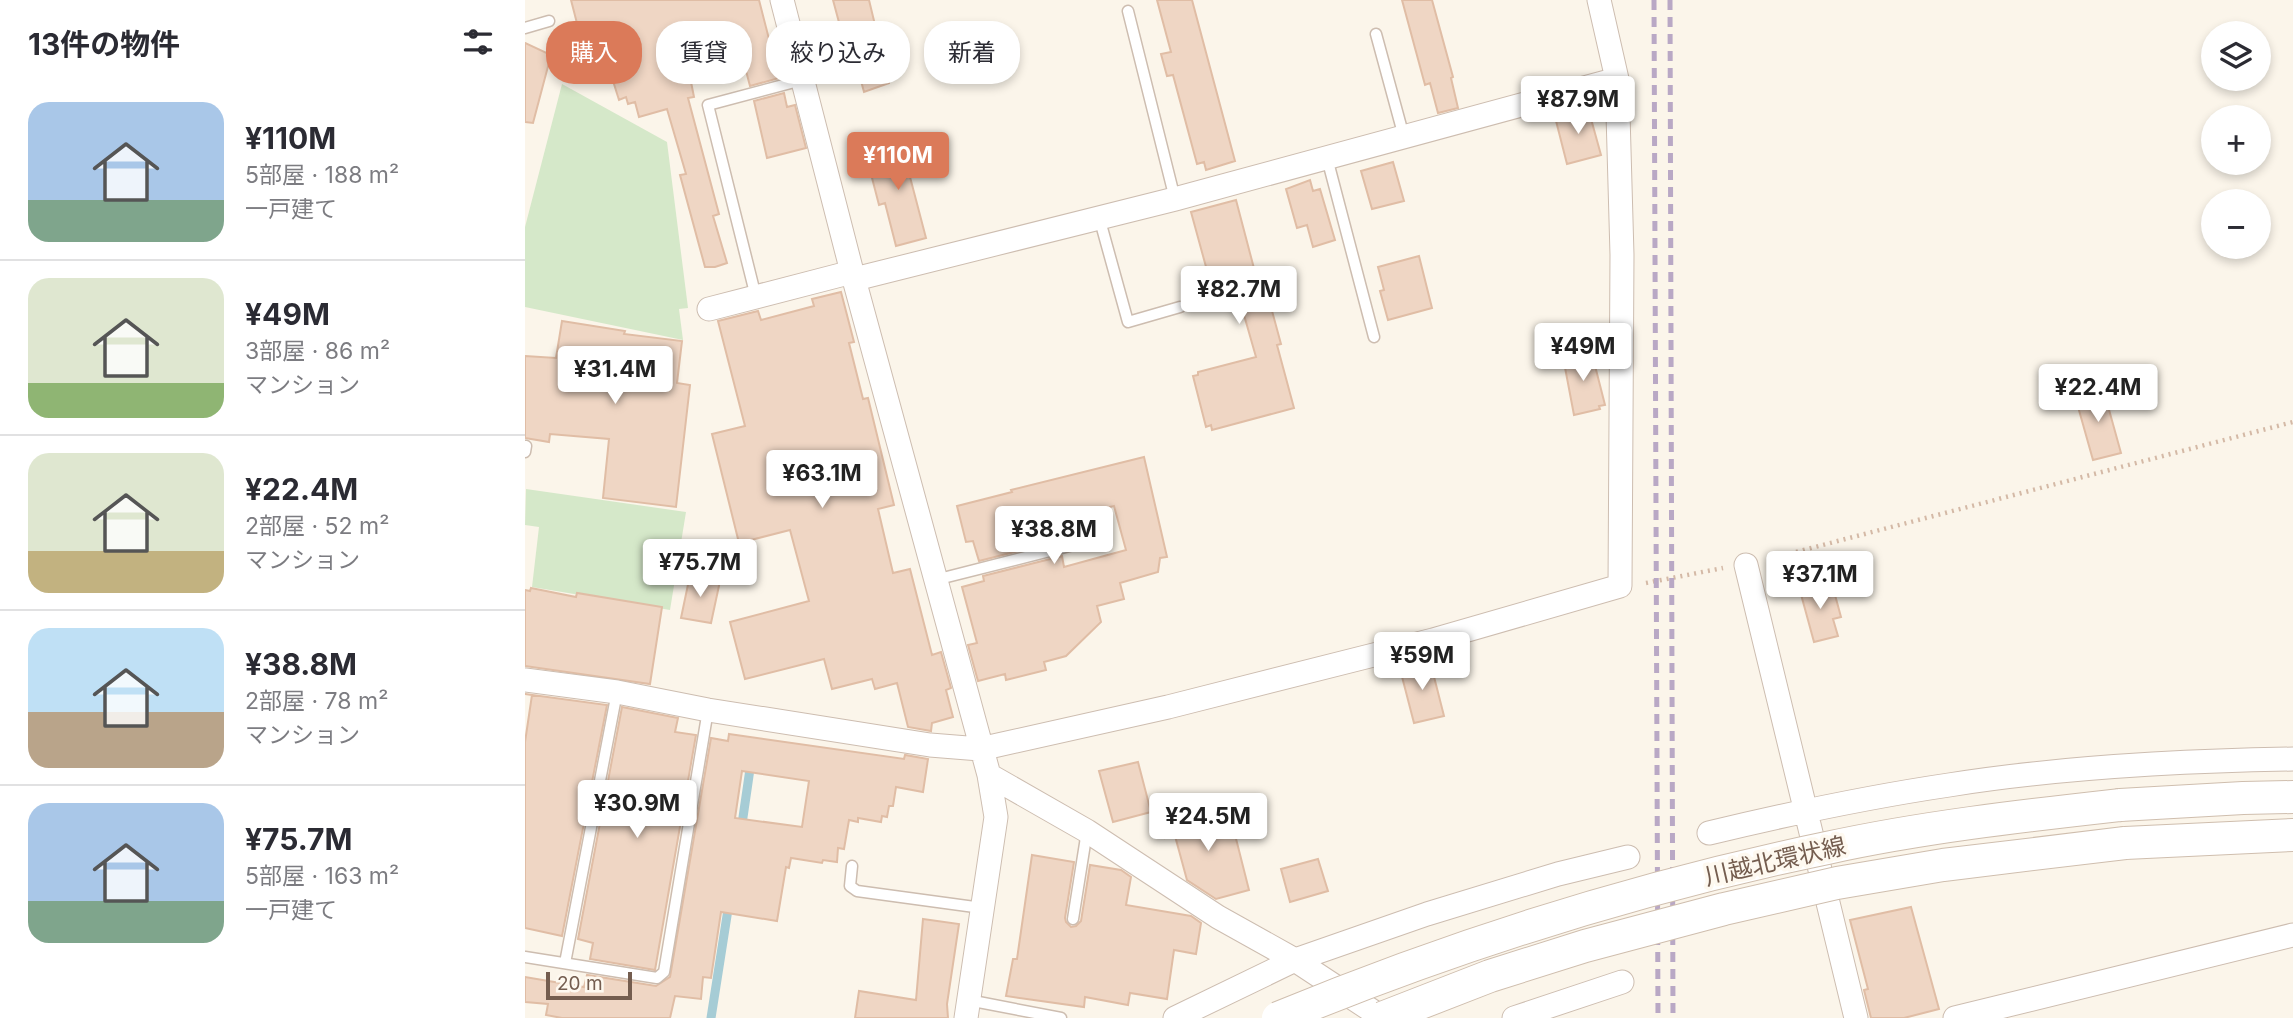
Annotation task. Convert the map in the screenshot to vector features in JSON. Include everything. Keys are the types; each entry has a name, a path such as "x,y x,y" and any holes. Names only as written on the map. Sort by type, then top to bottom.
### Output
{"main road":[{"name":"川越北環状線","path":"1277,1018 1481,942 1575,911 1715,873 1828,847 1937,828 2120,806 2293,797"},
{"name":"川越北環状線","path":"1382,1018 1490,976 1561,953 1837,883 1943,865 2125,843 2293,835"}],"street":[{"path":"782,0 787,21"},
{"path":"525,680 617,692 708,710 930,745 980,749 1168,707 1433,640 1620,586 1622,255 1617,79 1599,0"},
{"path":"709,309 1002,244 1617,79"},
{"path":"803,84 989,775 996,817 967,1009"},
{"path":"1747,565 1856,1018"},
{"path":"1709,833 1807,810 1950,784 2116,765 2293,759"},
{"path":"989,775 1087,831 1219,917 1295,960 1382,1018"},
{"path":"1175,1018 1295,960 1427,914 1559,874 1628,857"},
{"path":"1955,1018 2293,935"},
{"path":"1514,1018 1622,982"}],"lane":[{"path":"1128,12 1175,199"},
{"path":"525,28 546,22"},
{"path":"1376,34 1404,137"},
{"path":"756,297 708,105 787,84"},
{"path":"1327,158 1374,337"},
{"path":"1099,217 1128,322 1181,307"},
{"path":"935,580 1105,537"},
{"path":"565,963 617,692"},
{"path":"525,957 657,978 663,972 708,710"},
{"path":"1073,919 1087,831"},
{"path":"852,866 851,886 857,891 982,908"},
{"path":"967,1009 1061,1018"}],"path":[{"path":"1620,586 1635,586 1747,565 2293,422"}],"green space":[{"path":"562,84 667,142 688,308 679,309 683,340 525,307 525,227"},
{"path":"526,489 686,512 670,610 532,587 539,527 525,525"}],"building":[{"path":"571,0 759,0 766,27 766,82 750,86 752,21 656,21 656,84 691,84 694,97 688,98 719,214 713,216 727,263 705,267 680,175 686,174 667,109 639,117 635,102 628,104 626,97 619,100 614,84 642,84 642,21 576,21"},
{"path":"833,0 869,0 874,21 839,21"},
{"path":"1157,0 1192,0 1235,161 1206,170 1204,162 1197,164 1173,75 1167,76 1161,54 1171,52"},
{"path":"1402,0 1432,0 1453,77 1451,78 1458,108 1438,113 1430,83 1425,85"},
{"path":"525,43 546,53 546,74 533,123 525,122"},
{"path":"862,84 886,84 864,92"},
{"path":"784,93 787,107 795,105 806,148 767,158 754,101"},
{"path":"1588,108 1601,155 1567,164 1555,117"},
{"path":"899,135 926,238 896,246 885,203 879,205 871,174 883,171 874,141"},
{"path":"1393,162 1404,201 1372,209 1361,171"},
{"path":"1310,180 1313,191 1320,189 1335,240 1313,247 1307,225 1297,228 1286,189"},
{"path":"1236,200 1256,276 1262,274 1281,344 1277,345 1294,408 1212,430 1211,425 1206,427 1193,376 1198,375 1198,372 1256,357 1240,301 1217,307 1191,212"},
{"path":"1419,256 1432,308 1388,320 1380,291 1384,290 1378,267"},
{"path":"841,292 854,342 849,343 863,399 868,398 894,505 878,509 893,573 910,569 932,655 941,652 951,688 946,690 953,717 932,723 931,731 908,727 897,683 875,689 872,679 832,689 824,659 745,679 730,622 809,601 790,530 739,543 712,434 745,426 718,321 758,311 761,320 814,306 812,299"},
{"path":"562,321 625,331 624,334 682,341 677,383 690,385 676,507 603,498 609,439 550,434 549,442 525,438 525,356 556,358"},
{"path":"1591,350 1605,405 1599,406 1600,409 1574,415 1563,357"},
{"path":"2103,388 2121,453 2093,460 2075,396"},
{"path":"1144,457 1167,557 1160,558 1158,572 1120,583 1124,599 1097,606 1101,622 1066,656 1044,662 1046,670 1006,680 1005,674 978,681 968,645 977,643 962,587 984,581 983,576 1062,556 1064,567 1126,550 1114,506 1053,521 1058,541 979,561 973,541 966,542 957,506"},
{"path":"690,575 720,581 711,623 681,618"},
{"path":"1823,581 1827,597 1835,595 1841,617 1833,619 1838,636 1814,642 1799,587"},
{"path":"531,588 576,597 577,593 662,607 650,684 525,666 525,590 530,591"},
{"path":"1430,661 1444,716 1414,723 1400,669"},
{"path":"525,694 607,705 562,936 525,928 525,742 532,695"},
{"path":"622,707 678,718 675,732 696,735 655,970 590,959 593,943 578,939"},
{"path":"729,734 904,759 905,755 928,759 923,792 896,787 893,806 889,806 887,817 882,816 881,822 858,818 858,822 849,820 844,849 838,848 837,862 823,860 822,863 791,858 789,868 786,867 777,921 721,912 711,978 703,977 701,999 675,996 670,1018 562,1018 546,1015 548,1004 525,1002 525,977 584,987 587,975 656,986 670,977 711,738 728,741","holes":["742,771 809,781 802,827 735,818"]},
{"path":"1138,762 1151,812 1113,822 1099,771"},
{"path":"1185,810 1188,822 1229,811 1249,890 1216,899 1187,880 1175,836 1165,838 1160,816"},
{"path":"1032,855 1074,862 1065,918 1071,927 1081,921 1090,865 1121,870 1131,877 1126,905 1191,916 1201,923 1196,954 1174,950 1167,999 1130,993 1128,1005 1085,997 1084,1007 1006,996 1013,959 1017,959"},
{"path":"1318,859 1328,891 1290,902 1281,869"},
{"path":"1911,907 1939,1009 1904,1018 1871,1018 1864,990 1868,989 1850,920"},
{"path":"923,919 959,924 947,1004 948,1018 855,1018 859,991 916,1000"}],"waterway":[{"path":"741,831 751,762"},
{"path":"711,1018 729,903"}],"railway":[{"path":"1654,0 1658,1018"},
{"path":"1670,0 1673,1018"}]}
